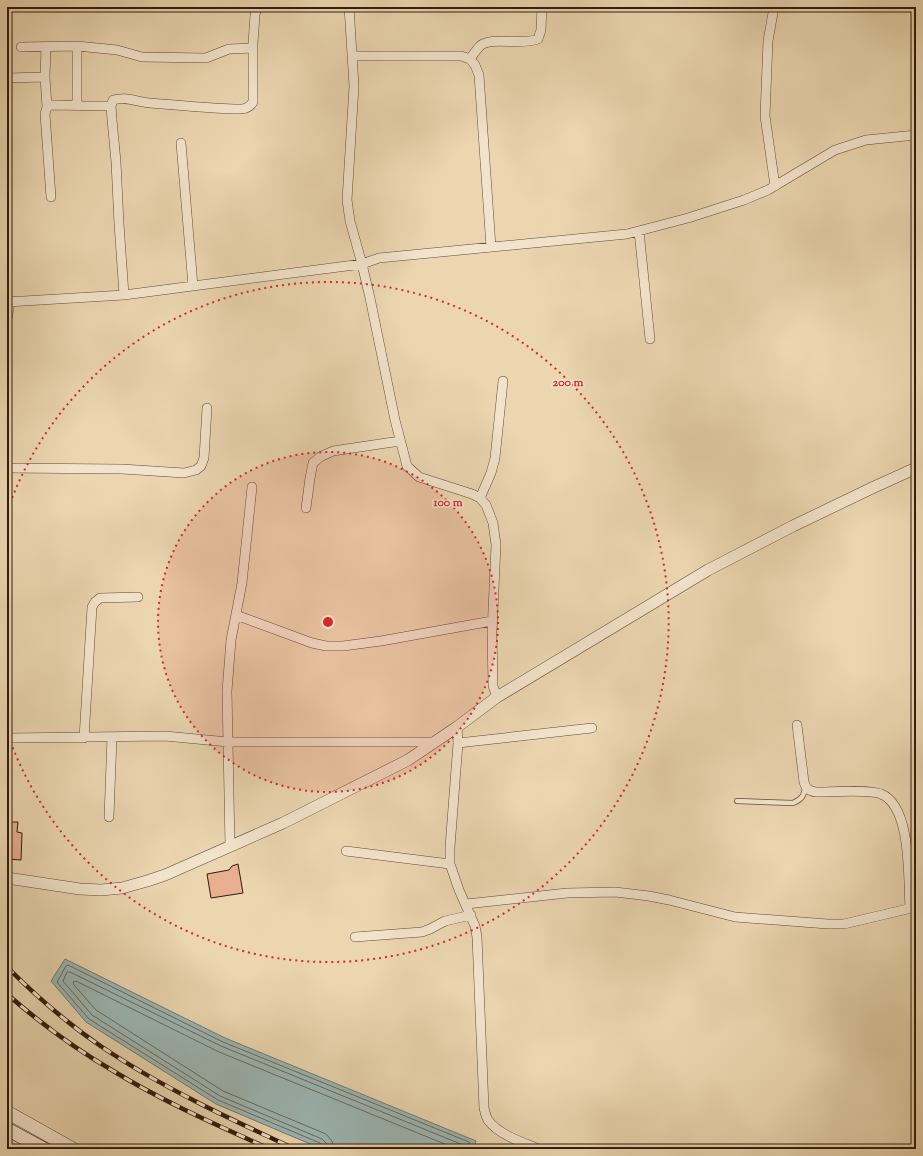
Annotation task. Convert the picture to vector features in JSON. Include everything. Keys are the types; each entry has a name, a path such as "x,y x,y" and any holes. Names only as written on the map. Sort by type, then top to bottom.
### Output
{"main road":[{"path":"7,1112 73,1149"},
{"path":"9,1134 44,1149"}],"street":[{"path":"124,295 111,106 113,100 121,98 195,107 246,108 250,106 253,102 254,15 256,7"},
{"path":"348,7 354,86 347,200 350,221 362,264 400,441 407,466 419,477 480,498 486,505 493,523 496,545 492,621 493,686 497,698"},
{"path":"470,59 480,46 488,42 522,42 538,39 541,30 542,7"},
{"path":"774,7 768,41 765,116 775,186"},
{"path":"21,47 77,46 117,50 142,57 170,58 206,58 229,48 253,48"},
{"path":"77,46 77,105"},
{"path":"46,47 45,77 47,107 45,114 51,197"},
{"path":"352,56 461,56 470,59 475,65 479,75 491,247"},
{"path":"7,78 45,77"},
{"path":"47,107 51,105 111,106"},
{"path":"7,320 8,302 124,295 362,264 379,258 627,234 688,218 744,200 775,186 835,150 866,140 916,135"},
{"path":"181,143 193,286"},
{"path":"639,231 650,339"},
{"path":"480,498 491,473 495,458 503,381"},
{"path":"7,468 122,469 184,473 196,470 201,466 204,458 207,408"},
{"path":"306,508 313,463 320,457 333,451 400,441"},
{"path":"7,878 80,889 101,890 122,888 165,875 283,823 402,763 457,727 497,698 708,570 793,526 916,468"},
{"path":"230,846 227,691 231,640 242,583 252,486"},
{"path":"84,738 92,607 100,598 138,597"},
{"path":"236,615 312,643 326,646 343,646 381,641 492,621"},
{"path":"466,904 567,893 614,892 649,896 735,917 828,924 844,924 913,907 906,840 897,809 888,798 881,794 872,792 816,792 810,791 805,787 797,725"},
{"path":"457,727 458,743 450,864 459,890 475,926 478,947 484,1108 488,1119 495,1128 512,1138 539,1149"},
{"path":"458,743 592,728"},
{"path":"7,738 165,736 228,742 434,742"},
{"path":"109,817 112,737"},
{"path":"346,851 450,864"},
{"path":"355,937 422,932 430,930 445,921 471,915"}],"lane":[{"path":"738,802 793,803 800,800 804,796 805,787"}],"water":[{"path":"65,959 225,1038 476,1141 473,1149 322,1149 216,1104 86,1022 51,981"}],"building":[{"path":"9,822 18,822 17,832 22,833 21,860 8,859"},
{"path":"238,864 243,893 211,898 207,874 229,870 232,866"}],"railway":[{"path":"7,967 65,1019 89,1038 125,1062 196,1102 295,1149"},
{"path":"7,994 46,1026 101,1064 191,1113 270,1149"}]}
